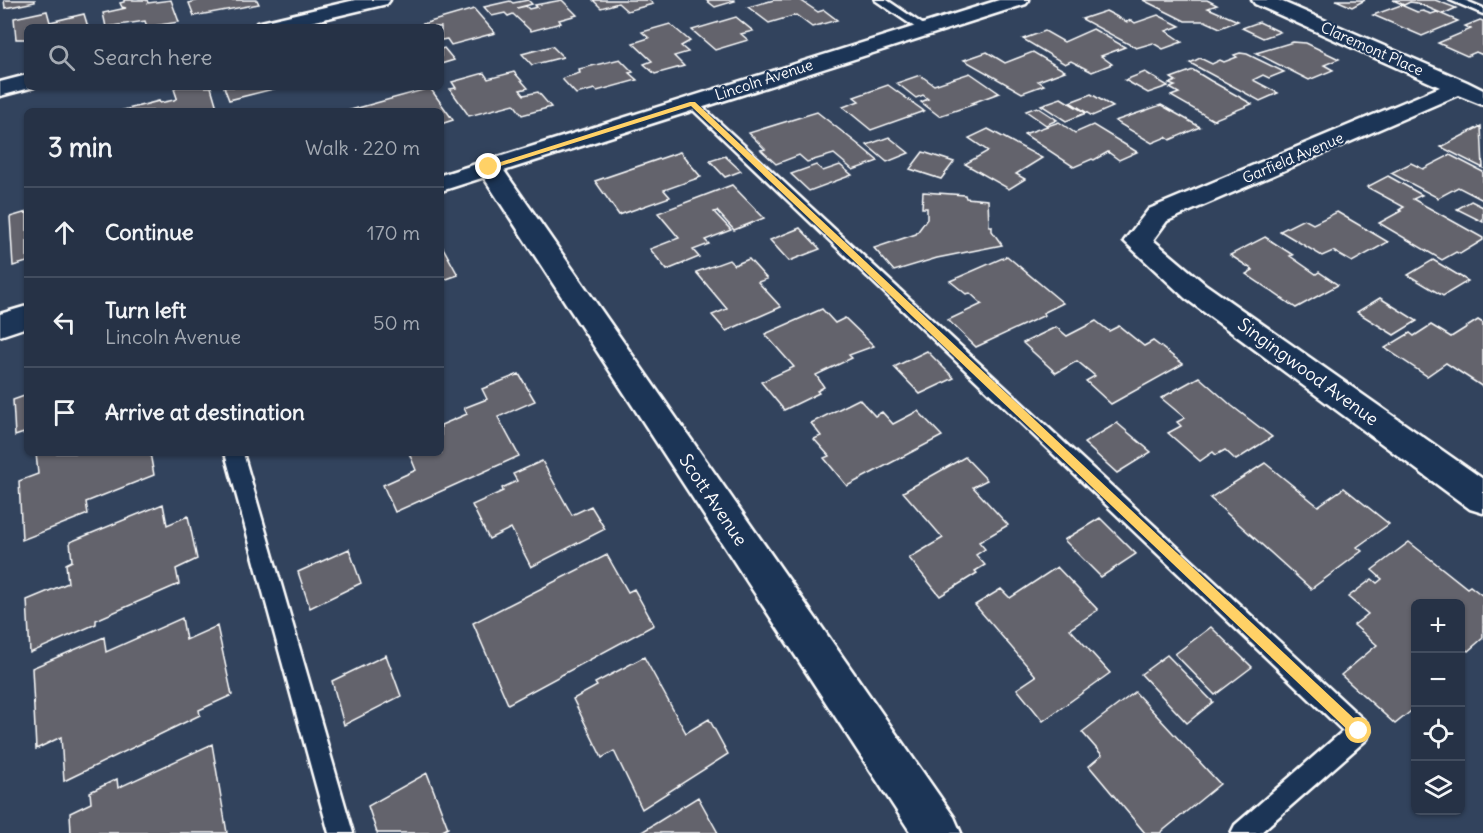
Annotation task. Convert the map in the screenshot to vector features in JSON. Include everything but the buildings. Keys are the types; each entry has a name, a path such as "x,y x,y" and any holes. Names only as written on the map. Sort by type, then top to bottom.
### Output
{"street":[{"path":"277,24 380,0"},
{"name":"Lincoln Avenue","path":"444,182 1019,0"},
{"name":"Claremont Place","path":"1262,0 1483,98"},
{"path":"0,89 24,83"},
{"name":"Garfield Avenue","path":"1138,241 1158,215 1459,87"},
{"name":"Scott Avenue","path":"489,167 938,833"},
{"name":"Singingwood Avenue","path":"1138,241 1195,291 1483,498"},
{"path":"0,325 24,317"}],"lane":[{"path":"880,0 926,30"},
{"path":"1455,0 1483,11"},
{"path":"692,103 1359,731 1243,833"},
{"path":"235,456 341,833"}],"route":[{"path":"489,167 692,103 1359,731"}]}
